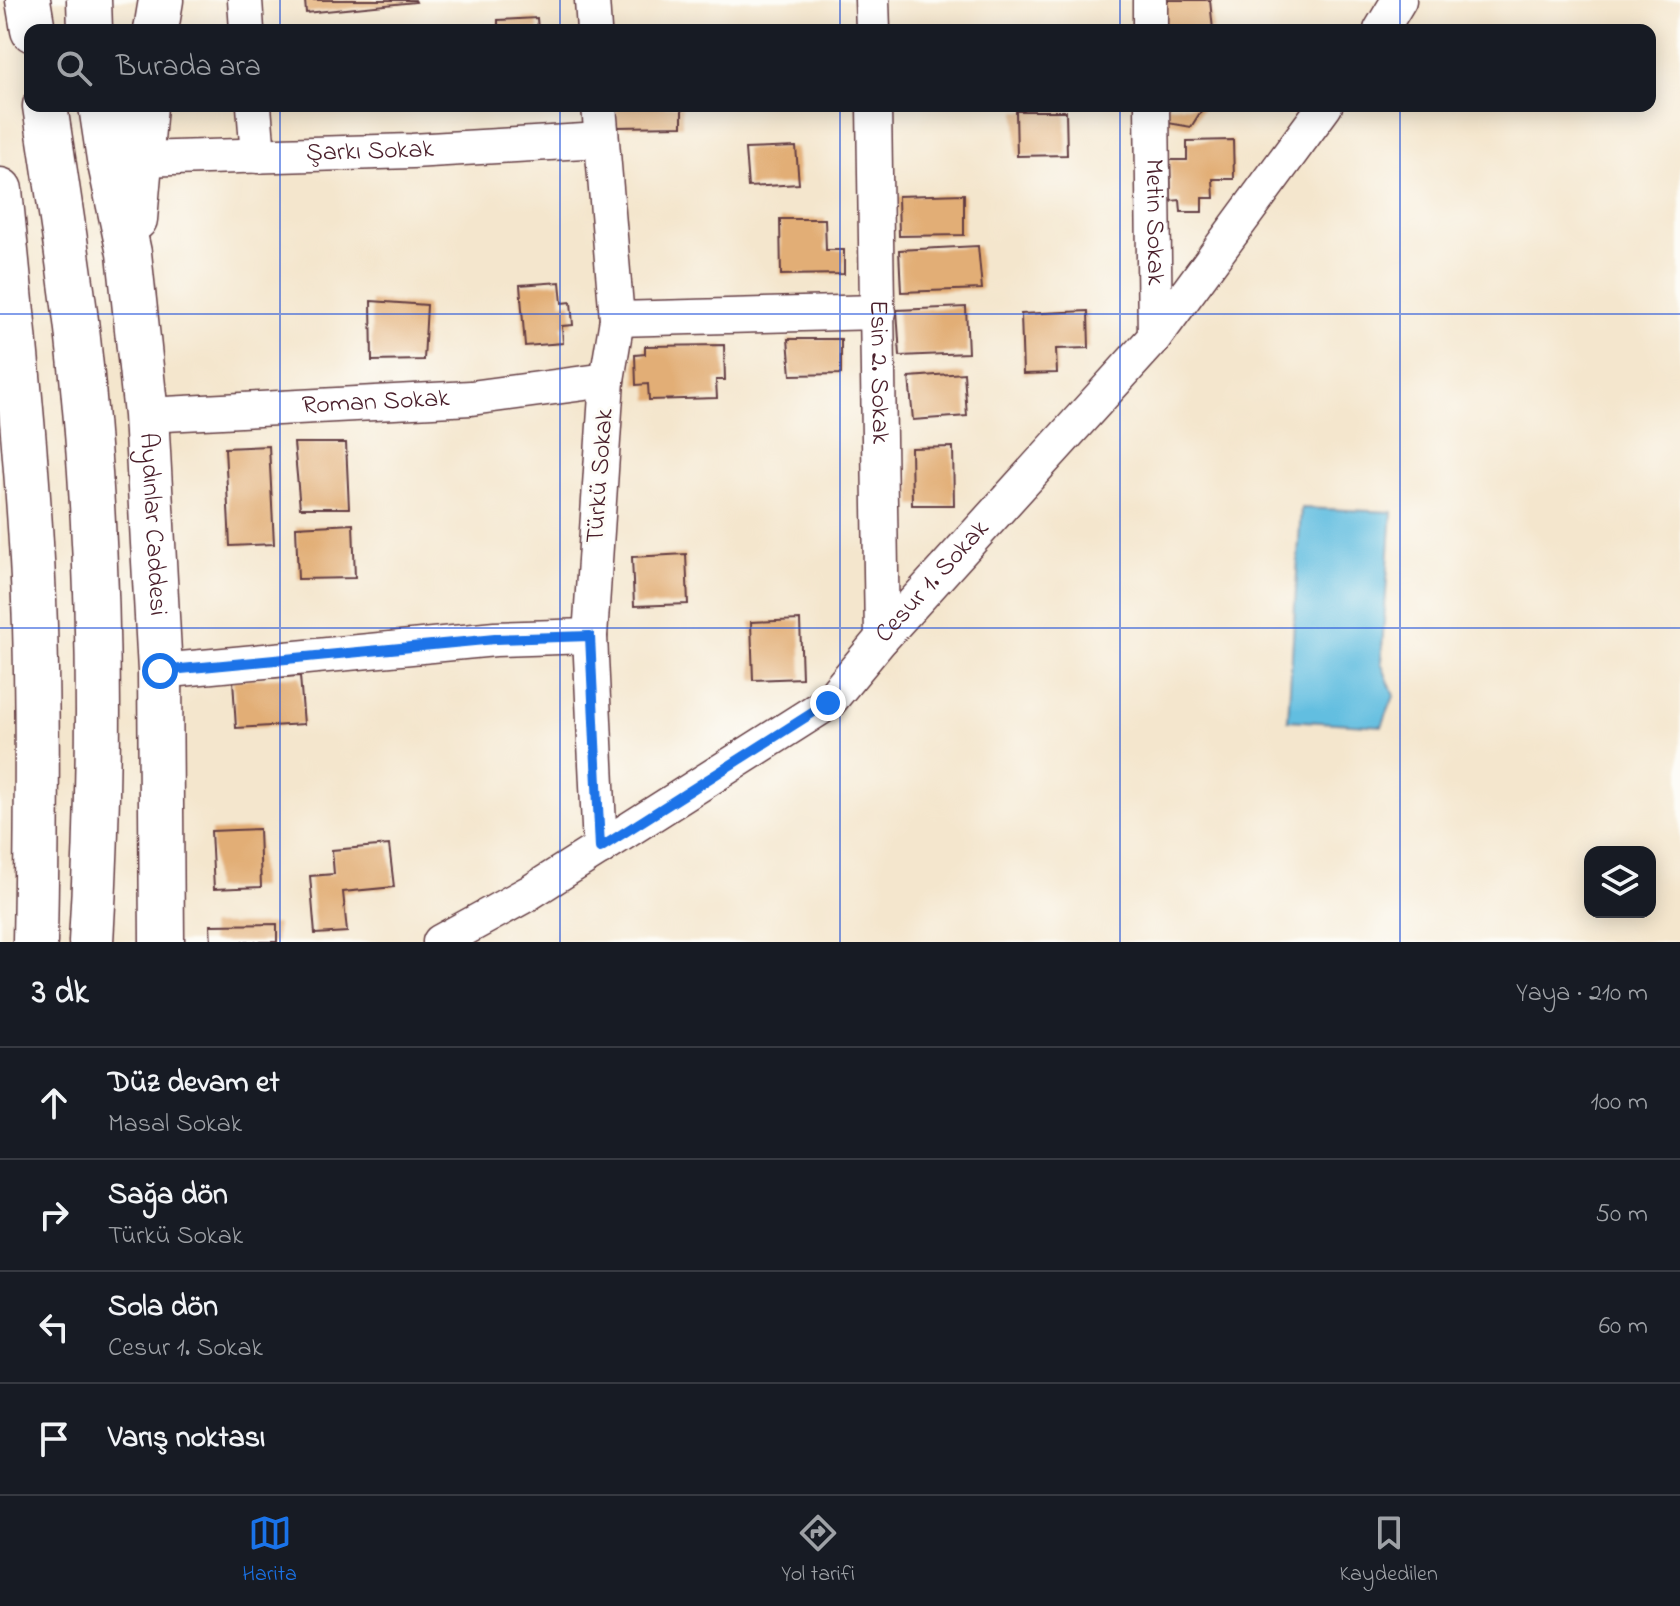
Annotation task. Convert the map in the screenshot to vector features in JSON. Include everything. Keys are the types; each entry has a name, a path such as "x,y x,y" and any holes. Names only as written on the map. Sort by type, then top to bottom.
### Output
{"main road":[{"path":"28,0 32,24"},
{"path":"89,0 90,24"},
{"path":"157,24 161,0"},
{"path":"46,112 77,329 89,483 97,730 91,942"},
{"path":"102,112 129,253"},
{"path":"129,253 144,112"},
{"path":"0,190 21,398 35,624 38,810 35,942"},
{"name":"Aydınlar Caddesi","path":"129,253 146,415 160,671 162,942"}],"street":[{"path":"245,0 247,24"},
{"path":"592,0 594,24"},
{"path":"872,0 873,24"},
{"path":"1150,0 1150,24"},
{"path":"254,112 258,156"},
{"name":"Türkü Sokak","path":"599,112 617,319 607,380 590,636 600,848"},
{"name":"Esin 2. Sokak","path":"874,112 882,638"},
{"name":"Metin Sokak","path":"1152,112 1155,337"},
{"name":"Cesur 1. Sokak","path":"440,942 529,893 828,703 882,638 1155,337 1321,112"},
{"name":"Şarkı Sokak","path":"140,159 412,151 601,140"},
{"path":"617,319 879,312"},
{"name":"Roman Sokak","path":"146,415 471,398 607,380"},
{"path":"160,671 495,639 590,636"}],"water":[{"path":"1301,508 1392,512 1381,662 1394,696 1382,726 1288,720"}],"building":[{"path":"305,0 415,0 416,2 306,13"},
{"path":"1162,0 1210,0 1212,24 1163,24"},
{"path":"537,18 538,24 498,24 498,20"},
{"path":"616,112 682,112 682,126 616,127"},
{"path":"1016,112 1066,112 1067,155 1017,156"},
{"path":"1167,112 1200,112 1191,127 1168,123"},
{"path":"1233,140 1234,179 1213,179 1214,198 1202,198 1202,212 1181,212 1180,200 1171,201 1170,160 1187,160 1187,141"},
{"path":"796,147 799,184 748,187 745,149"},
{"path":"964,194 964,235 899,236 898,196"},
{"path":"780,219 825,219 826,250 844,250 844,274 781,275"},
{"path":"978,246 982,289 901,292 899,250"},
{"path":"560,282 562,303 571,302 573,325 562,326 563,343 525,346 520,285"},
{"path":"371,301 427,305 424,360 372,361"},
{"path":"966,307 968,353 900,356 897,310"},
{"path":"1088,311 1089,348 1056,349 1057,373 1023,374 1021,314"},
{"path":"788,339 841,339 841,374 791,375"},
{"path":"724,345 725,380 716,380 717,398 649,400 648,384 636,385 635,355 645,354 645,346"},
{"path":"964,373 967,416 913,420 909,377"},
{"path":"294,443 346,443 349,508 300,508"},
{"path":"269,446 274,544 230,546 225,448"},
{"path":"953,447 954,505 912,505 911,448"},
{"path":"353,524 355,578 298,579 296,527"},
{"path":"686,554 688,604 634,606 632,557"},
{"path":"800,620 802,678 753,680 751,622"},
{"path":"300,676 304,724 236,728 233,680"},
{"path":"259,829 261,887 214,889 211,831"},
{"path":"389,845 394,887 343,892 347,932 315,934 310,876 334,874 332,850"},
{"path":"277,924 277,942 211,942 210,925"}],"route":[{"path":"160,671 495,639 590,636 600,848 828,703"}]}
